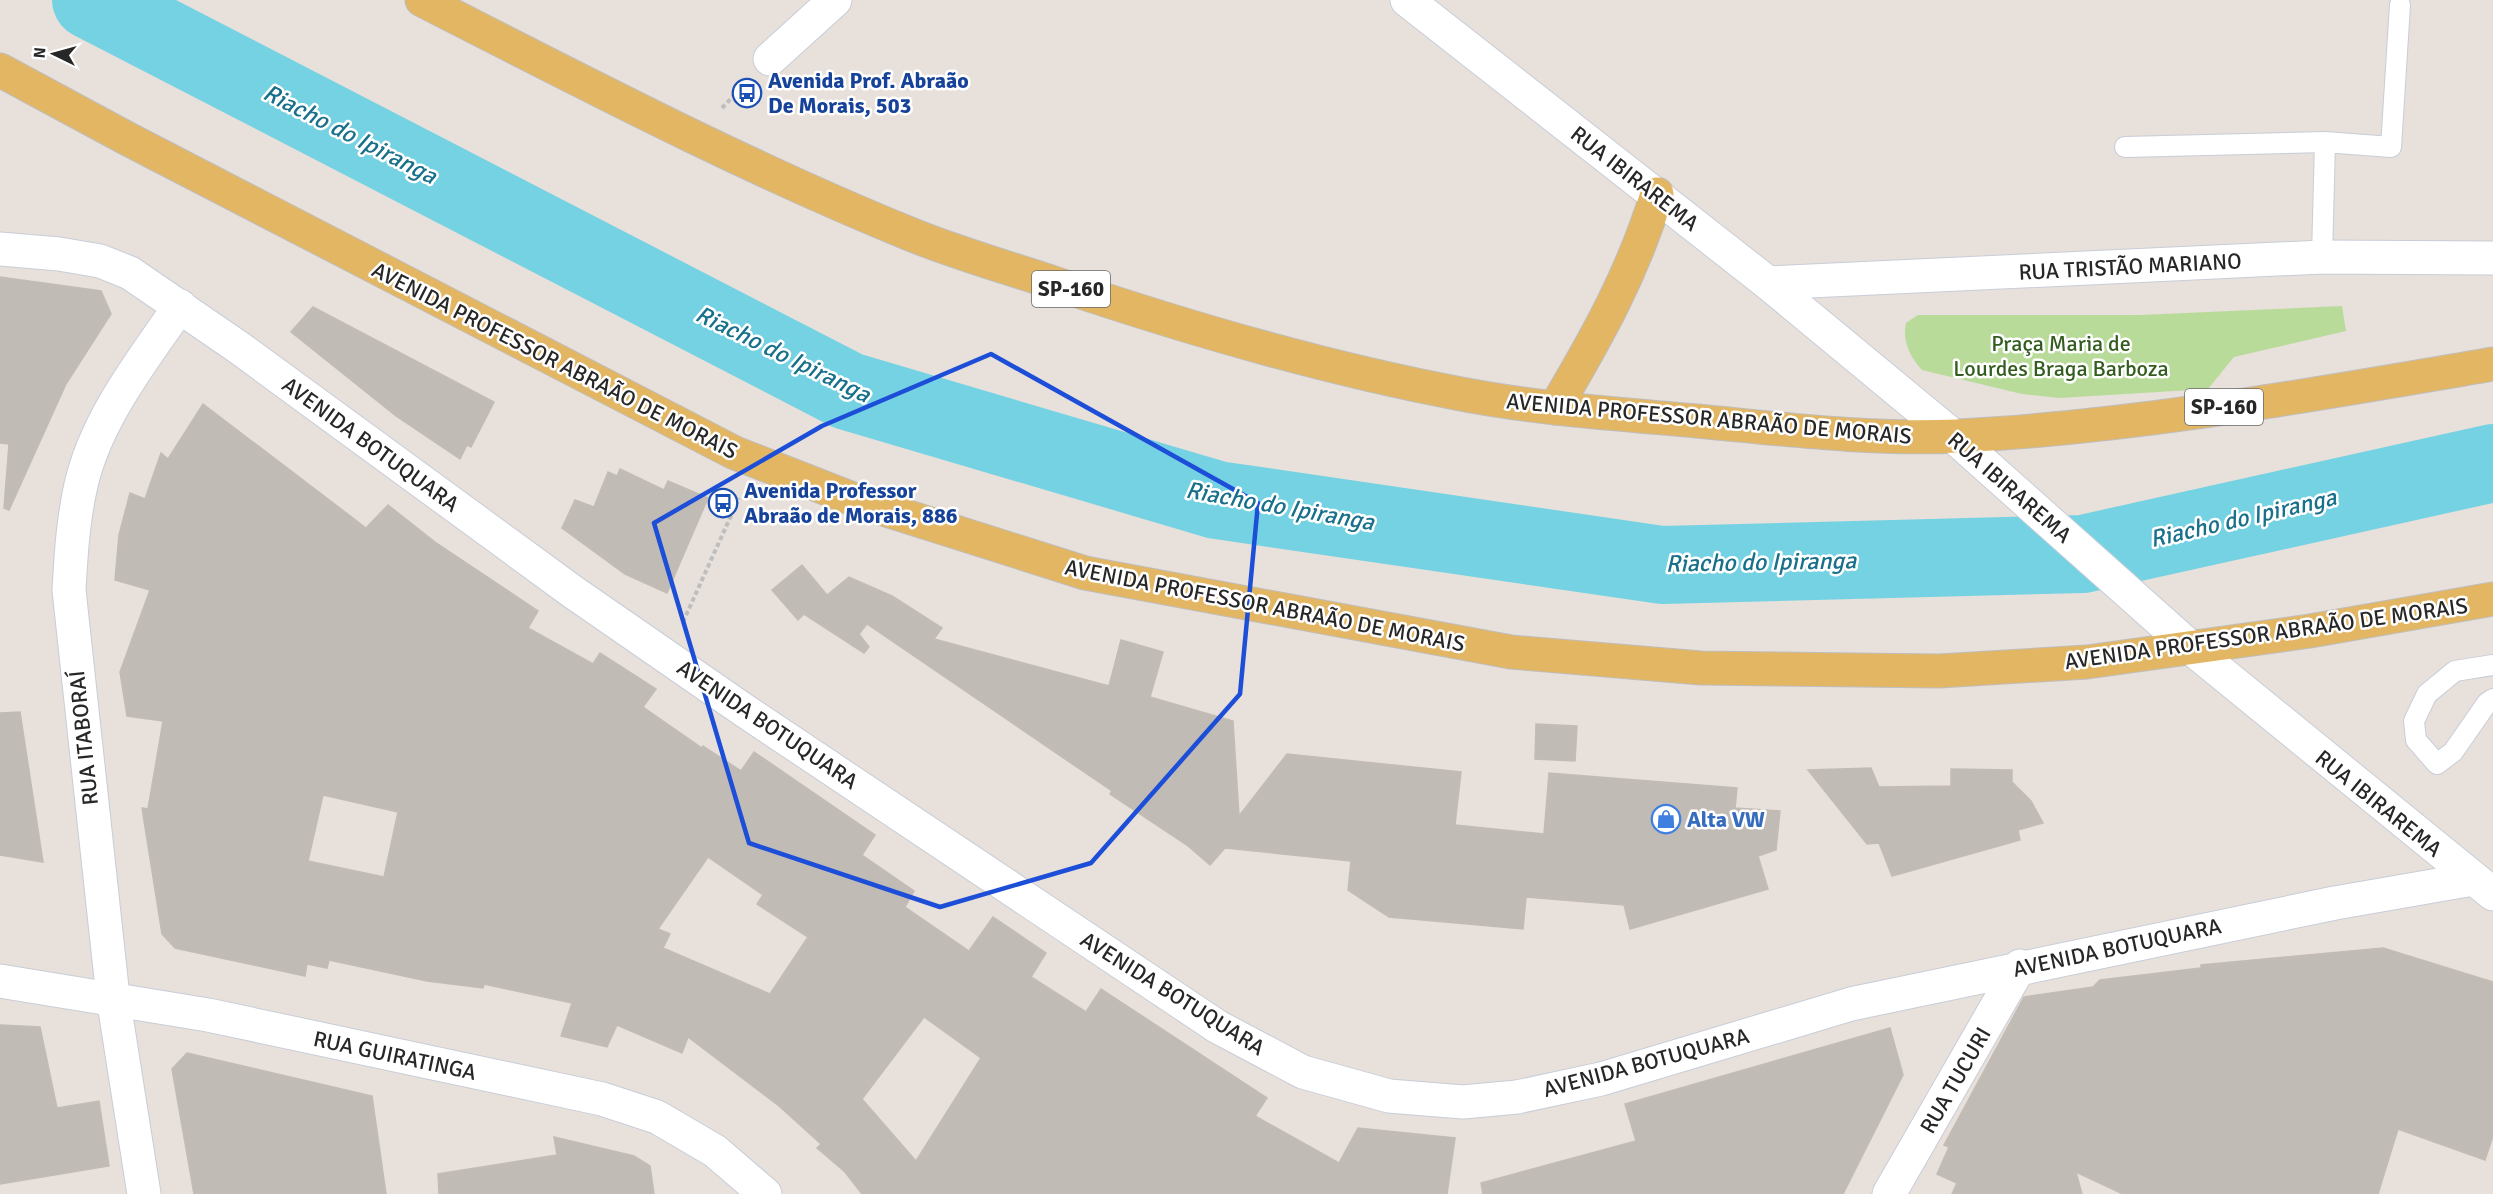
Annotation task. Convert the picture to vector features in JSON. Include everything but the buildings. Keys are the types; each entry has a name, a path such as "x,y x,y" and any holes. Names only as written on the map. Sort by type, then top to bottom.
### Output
{"main road":[{"name":"AVENIDA PROFESSOR ABRAÃO DE MORAIS","path":"422,0 693,138 914,236 1155,317 1348,371 1465,395 1554,408 1881,436 1953,436 2033,430 2190,412 2493,364"},
{"name":"AVENIDA PROFESSOR ABRAÃO DE MORAIS","path":"0,70 599,384 755,462 858,501 1084,573 1511,652 1701,668 1939,671 2087,662 2310,631 2493,599"},
{"path":"1554,408 1613,307 1643,240 1657,194"}],"street":[{"path":"770,59 835,0"},
{"name":"RUA IBIRAREMA","path":"1407,0 1768,283 1953,436 2192,648 2483,886"},
{"name":"AVENIDA BOTUQUARA","path":"0,249 59,254 100,261 130,273 180,306 573,592 748,713 1218,1027 1303,1072 1389,1096 1463,1102 1517,1097 1601,1079 1851,1004 2020,966 2336,903 2483,886"},
{"name":"RUA TRISTÃO MARIANO","path":"1768,283 2322,257 2493,258"},
{"name":"RUA ITABORAÍ","path":"144,1194 113,997 69,590 72,535 81,484 104,422 180,306"},
{"name":"RUA TUCURI","path":"1889,1194 2020,966"},
{"name":"RUA GUIRATINGA","path":"0,981 113,997 602,1099 657,1117 715,1151 765,1194"}],"lane":[{"path":"2125,147 2325,142 2391,147 2400,5"},
{"path":"2322,257 2325,142"},
{"path":"2493,665 2456,671 2427,693 2414,721 2416,740 2437,764 2453,752 2487,703 2493,699"}],"path":[{"path":"693,138 770,59"},
{"path":"667,656 755,462"}],"highlighted area":[{"path":"991,354 1258,503 1240,694 1091,863 940,907 749,843 654,523 822,426"}],"green space":[{"name":"Praça Maria de Lourdes Braga Barboza","path":"2342,306 2346,331 2234,357 2208,389 2059,398 2022,394 1922,370 1911,354 1905,336 1906,323 1918,315 2140,315"}],"waterway":[{"name":"Riacho do Ipiranga","path":"91,0 848,391 1217,500 1662,565 2083,554 2493,463"}],"place":[{"name":"Avenida Prof. Abraão De Morais, 503","path":"747,93"},
{"name":"Avenida Professor Abraão de Morais, 886","path":"723,503"},
{"name":"Alta VW","path":"1666,819"}]}
